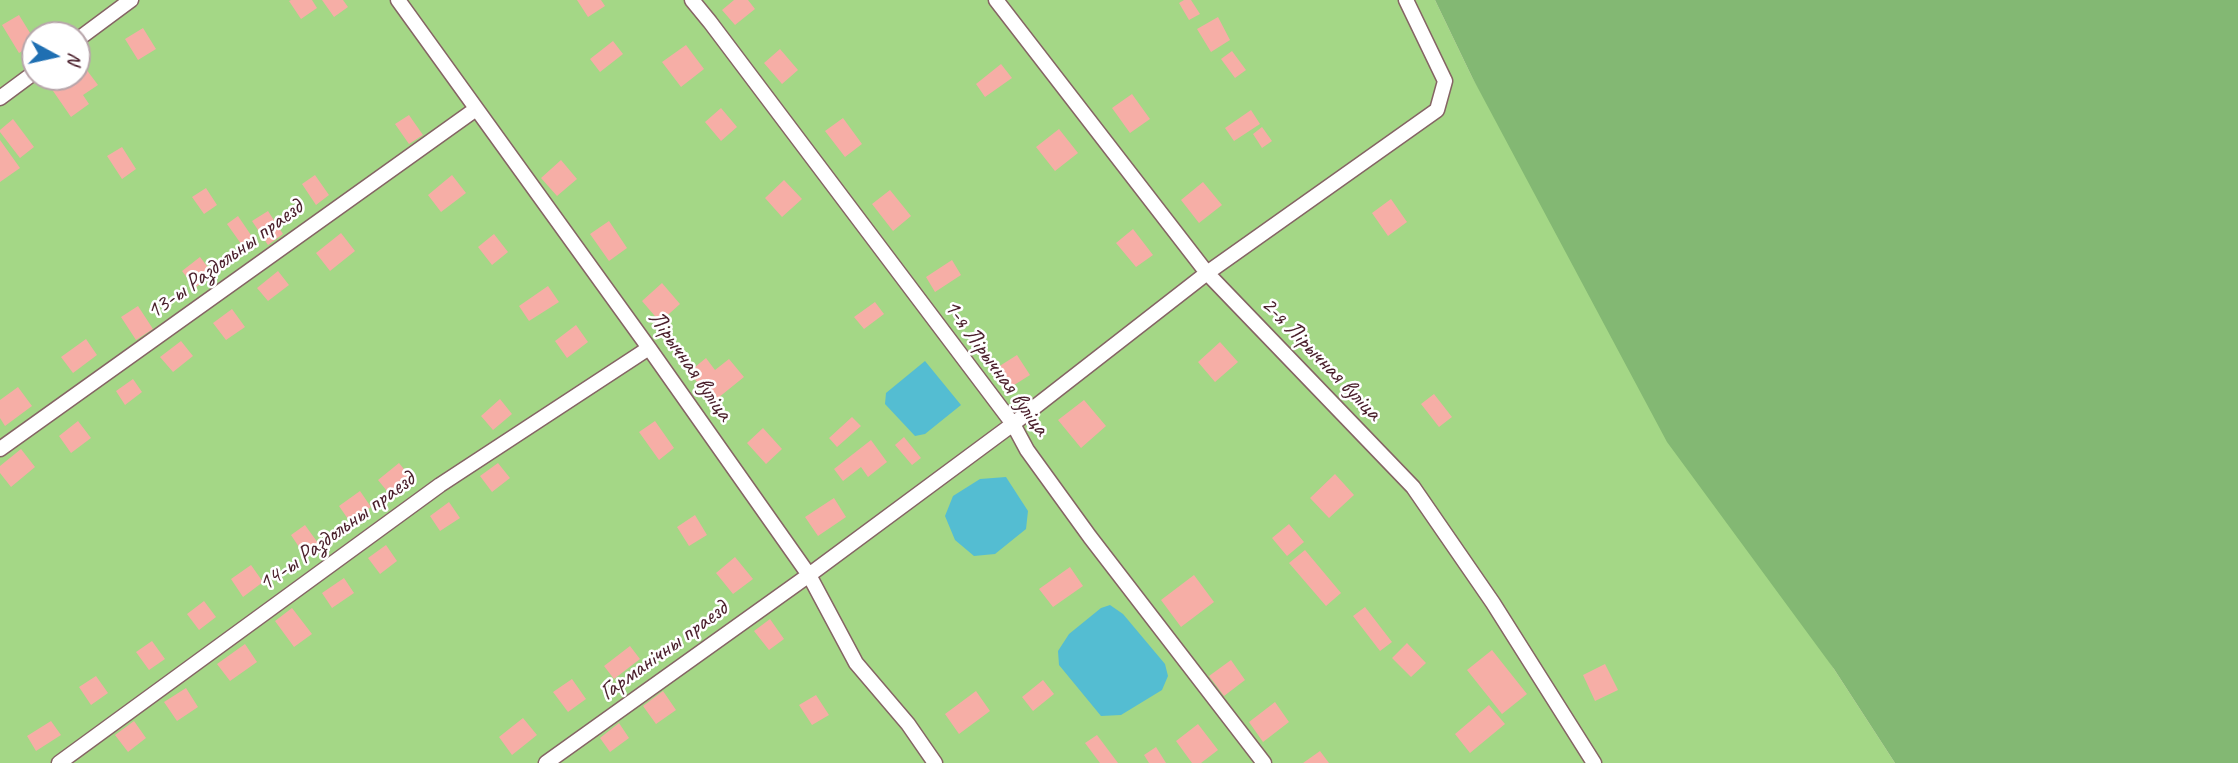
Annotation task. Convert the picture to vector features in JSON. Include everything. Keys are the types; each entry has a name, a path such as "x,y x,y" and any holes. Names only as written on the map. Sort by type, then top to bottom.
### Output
{"lane":[{"path":"91,30 131,0"},
{"name":"Лірычная вуліца","path":"398,0 809,575 856,663 908,724 935,763"},
{"name":"1-я Лірычная вуліца","path":"692,0 1013,424 1027,450 1090,537 1264,763"},
{"name":"2-я Лірычная вуліца","path":"996,0 1207,273 1413,487 1493,603 1594,763"},
{"name":"Гарманічны праезд","path":"546,763 809,575 1013,424 1207,273 1437,110 1445,81 1406,0"},
{"path":"0,98 21,82"},
{"name":"13-ы Раздольны праезд","path":"0,449 476,109"},
{"name":"14-ы Раздольны праезд","path":"59,763 440,485 649,348"}],"green space":[{"path":"0,0 1435,0 1472,77 1834,669 1895,763 0,763"},
{"path":"1435,0 2238,0 2238,763 1895,763 1834,669 1667,442 1472,77"}],"water":[{"path":"925,361 961,405 925,434 915,436 885,404 886,393"},
{"path":"1006,477 1028,511 1026,529 995,554 974,556 955,540 945,516 953,496 980,479"},
{"path":"1110,605 1123,614 1165,664 1168,676 1162,690 1121,715 1101,716 1059,665 1058,651 1069,634 1101,608"}],"building":[{"path":"312,0 317,8 301,19 289,1"},
{"path":"322,0 343,0 348,7 334,17"},
{"path":"577,0 601,0 605,6 588,17"},
{"path":"734,0 748,0 755,9 735,25 722,10"},
{"path":"1191,0 1200,14 1189,20 1179,3"},
{"path":"19,15 23,21 21,52 19,53 2,25"},
{"path":"1218,17 1230,40 1211,52 1197,29"},
{"path":"143,28 156,49 138,60 125,39"},
{"path":"613,41 623,54 600,72 590,59"},
{"path":"686,45 704,69 681,87 662,62"},
{"path":"780,49 798,70 782,84 764,63"},
{"path":"1232,51 1246,70 1235,78 1221,59"},
{"path":"1001,64 1012,78 985,97 976,84"},
{"path":"91,76 98,85 91,90"},
{"path":"53,91 89,91 83,95 89,104 71,117"},
{"path":"1132,94 1150,119 1130,133 1112,108"},
{"path":"721,108 737,127 721,141 705,122"},
{"path":"1251,110 1260,124 1234,141 1225,128"},
{"path":"409,115 423,135 409,144 395,124"},
{"path":"843,118 862,144 845,157 825,131"},
{"path":"13,119 34,147 20,158 0,132"},
{"path":"1262,127 1272,141 1262,148 1253,134"},
{"path":"1059,129 1078,153 1055,171 1036,147"},
{"path":"0,140 20,168 0,182"},
{"path":"122,147 136,169 122,179 107,156"},
{"path":"561,160 577,179 557,196 541,178"},
{"path":"315,175 329,195 316,205 302,184"},
{"path":"452,175 466,193 441,212 428,195"},
{"path":"784,180 802,199 782,217 765,198"},
{"path":"1203,182 1222,205 1199,223 1181,200"},
{"path":"206,188 217,205 204,214 192,197"},
{"path":"890,190 911,216 893,231 872,204"},
{"path":"1391,199 1407,222 1388,236 1372,213"},
{"path":"268,211 283,234 268,245 252,221"},
{"path":"238,216 255,241 244,248 227,224"},
{"path":"609,221 627,248 609,261 590,234"},
{"path":"1133,229 1153,255 1136,267 1116,243"},
{"path":"341,233 355,251 330,271 316,253"},
{"path":"494,234 508,252 492,265 478,247"},
{"path":"200,257 213,274 195,288 182,271"},
{"path":"952,260 961,275 935,292 926,277"},
{"path":"278,271 289,285 268,301 257,288"},
{"path":"662,283 680,304 660,322 642,301"},
{"path":"548,286 559,302 529,321 519,306"},
{"path":"875,302 884,314 864,329 854,317"},
{"path":"138,306 153,329 136,340 121,317"},
{"path":"232,309 245,327 226,340 213,323"},
{"path":"576,325 588,342 567,358 555,341"},
{"path":"86,339 97,355 73,373 61,357"},
{"path":"181,341 193,356 173,372 160,357"},
{"path":"1220,342 1238,362 1215,382 1198,362"},
{"path":"1017,355 1030,375 1011,387 998,367"},
{"path":"706,358 715,370 729,359 744,377 713,402 689,372"},
{"path":"133,379 142,392 125,405 116,391"},
{"path":"18,387 32,406 5,426 0,418 0,400"},
{"path":"1434,394 1452,417 1439,427 1421,404"},
{"path":"500,399 512,414 493,430 481,416"},
{"path":"1084,400 1106,426 1081,448 1058,420"},
{"path":"852,417 861,426 837,447 829,438"},
{"path":"78,421 91,438 71,453 59,436"},
{"path":"655,421 674,448 659,460 639,432"},
{"path":"763,428 782,449 766,464 747,443"},
{"path":"904,437 921,458 912,465 895,445"},
{"path":"871,440 887,462 868,477 861,467 843,481 834,469"},
{"path":"21,449 35,467 11,487 0,473 0,466"},
{"path":"399,463 412,479 391,496 378,480"},
{"path":"498,463 510,478 492,492 480,476"},
{"path":"1335,474 1354,495 1329,518 1310,498"},
{"path":"360,491 371,507 350,522 339,506"},
{"path":"834,498 846,517 818,536 805,517"},
{"path":"449,502 460,518 440,531 430,516"},
{"path":"695,515 707,535 689,546 677,527"},
{"path":"1289,524 1304,542 1287,556 1272,538"},
{"path":"305,525 318,543 303,553 291,535"},
{"path":"386,545 397,561 380,574 368,558"},
{"path":"1305,550 1341,593 1326,606 1289,563"},
{"path":"735,557 753,579 733,594 716,573"},
{"path":"251,565 263,582 243,597 231,579"},
{"path":"1070,567 1083,586 1053,607 1039,589"},
{"path":"1194,575 1214,602 1181,627 1161,600"},
{"path":"344,578 354,593 332,608 322,593"},
{"path":"204,601 216,617 199,630 187,614"},
{"path":"1365,607 1392,642 1380,651 1353,616"},
{"path":"292,608 312,634 294,647 275,621"},
{"path":"770,619 784,639 769,650 754,631"},
{"path":"152,641 165,659 149,670 136,652"},
{"path":"1407,643 1426,663 1411,677 1392,658"},
{"path":"245,644 257,662 230,681 217,664"},
{"path":"630,646 640,659 614,679 604,666"},
{"path":"1492,650 1527,694 1502,714 1467,670"},
{"path":"1231,660 1245,680 1224,696 1209,676"},
{"path":"1605,664 1618,690 1595,701 1583,675"},
{"path":"96,676 108,693 91,705 79,687"},
{"path":"572,679 586,699 568,712 553,692"},
{"path":"1043,680 1054,694 1033,711 1022,697"},
{"path":"186,688 198,707 177,721 164,702"},
{"path":"663,691 676,710 656,724 643,706"},
{"path":"976,691 990,711 959,734 945,714"},
{"path":"816,695 829,715 812,725 799,705"},
{"path":"1275,702 1289,722 1263,742 1249,722"},
{"path":"1489,705 1505,724 1470,753 1455,734"},
{"path":"523,718 537,735 512,755 499,737"},
{"path":"51,721 61,735 36,751 27,736"},
{"path":"134,721 146,738 128,752 115,735"},
{"path":"619,723 629,738 610,752 600,738"},
{"path":"1198,724 1218,750 1201,763 1192,763 1176,741"},
{"path":"1097,735 1118,763 1100,763 1085,743"},
{"path":"1156,747 1166,763 1149,763 1144,755"},
{"path":"1320,751 1329,763 1303,763"}]}
